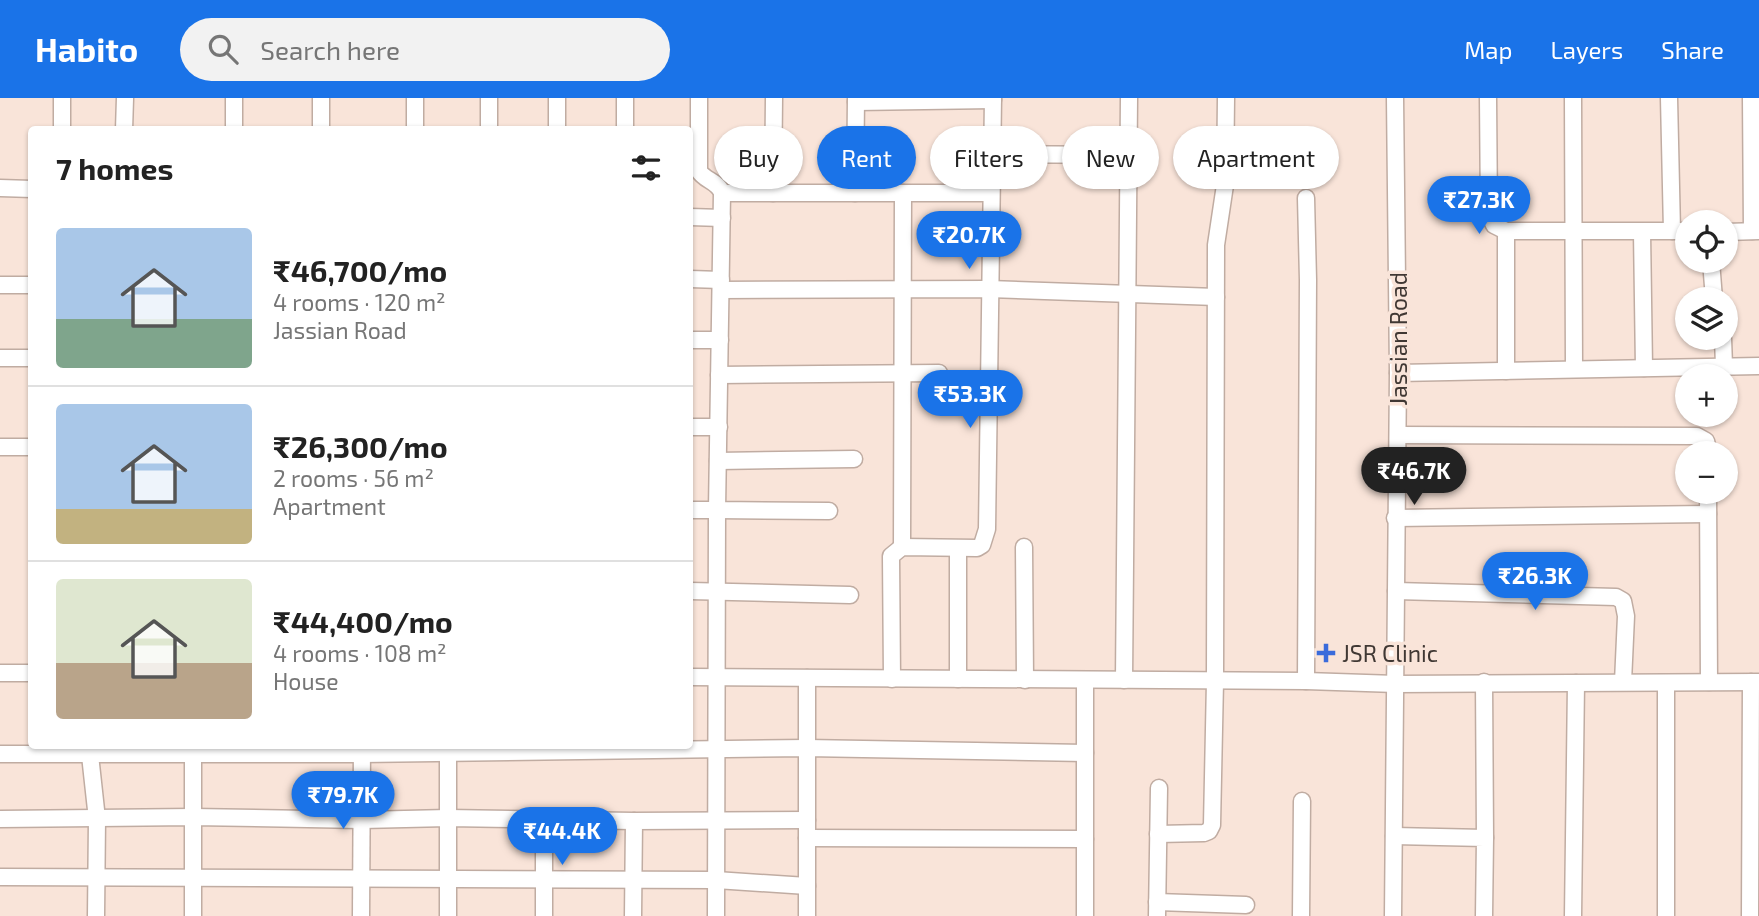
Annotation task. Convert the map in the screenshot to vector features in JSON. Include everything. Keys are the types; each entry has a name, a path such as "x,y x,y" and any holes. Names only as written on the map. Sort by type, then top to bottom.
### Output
{"street":[{"path":"62,98 62,126"},
{"path":"124,126 125,98"},
{"path":"234,98 234,126"},
{"path":"321,98 321,126"},
{"path":"415,98 415,126"},
{"path":"489,98 489,126"},
{"path":"557,98 557,126"},
{"path":"625,98 625,126"},
{"path":"698,98 699,172 702,177 716,183 722,193 717,510 716,916"},
{"path":"773,193 774,98"},
{"path":"1129,98 1129,126"},
{"path":"1158,834 1204,833 1209,831 1212,825 1217,230 1225,185 1226,98"},
{"name":"Jassian Road","path":"1393,916 1395,518 1398,435 1395,98"},
{"path":"1488,98 1489,214 1494,225 1506,231 1675,231"},
{"path":"1573,98 1574,369"},
{"path":"1669,98 1678,210"},
{"path":"1738,232 1756,231 1751,98"},
{"path":"855,193 856,100 993,99 993,126"},
{"path":"0,188 28,188"},
{"path":"892,679 891,556 902,547 977,548 982,545 987,529 991,189"},
{"path":"1124,680 1128,189"},
{"path":"722,193 991,193"},
{"path":"902,547 903,193"},
{"path":"1306,198 1306,681"},
{"path":"693,217 722,218"},
{"path":"1506,231 1506,371"},
{"path":"1642,232 1644,368"},
{"path":"693,280 721,285 989,289 1216,297"},
{"path":"0,285 28,285"},
{"path":"693,340 720,340"},
{"path":"0,358 28,359"},
{"path":"1738,366 1759,366"},
{"path":"1398,373 1675,367"},
{"path":"719,375 939,373"},
{"path":"693,427 719,427"},
{"path":"1398,435 1696,436 1706,441"},
{"path":"0,447 28,447"},
{"path":"718,461 854,459"},
{"path":"1708,504 1709,682"},
{"path":"693,510 829,511"},
{"path":"1395,518 1708,514"},
{"path":"1024,547 1025,680"},
{"path":"958,549 958,679"},
{"path":"693,591 850,595"},
{"path":"1396,591 1616,597 1623,601 1626,612 1623,682"},
{"path":"0,673 28,673"},
{"path":"693,677 1306,681 1396,684 1755,682 1755,856 1750,916"},
{"path":"807,678 807,916"},
{"path":"1085,680 1085,916"},
{"path":"1483,916 1484,682"},
{"path":"1573,916 1576,683"},
{"path":"1666,683 1666,916"},
{"path":"0,754 193,749 807,748 1085,753"},
{"path":"193,749 193,916"},
{"path":"448,749 448,916"},
{"path":"90,750 97,819 96,916"},
{"path":"361,916 362,750"},
{"path":"1159,788 1157,909 1246,905"},
{"path":"1301,916 1302,801"},
{"path":"0,819 193,817 716,822 807,820"},
{"path":"544,819 544,916"},
{"path":"634,821 634,916"},
{"path":"1394,836 1485,838"},
{"path":"807,838 1085,839"},
{"path":"0,877 716,880 807,886"}],"place":[{"name":"JSR Clinic","path":"1326,653"}]}
